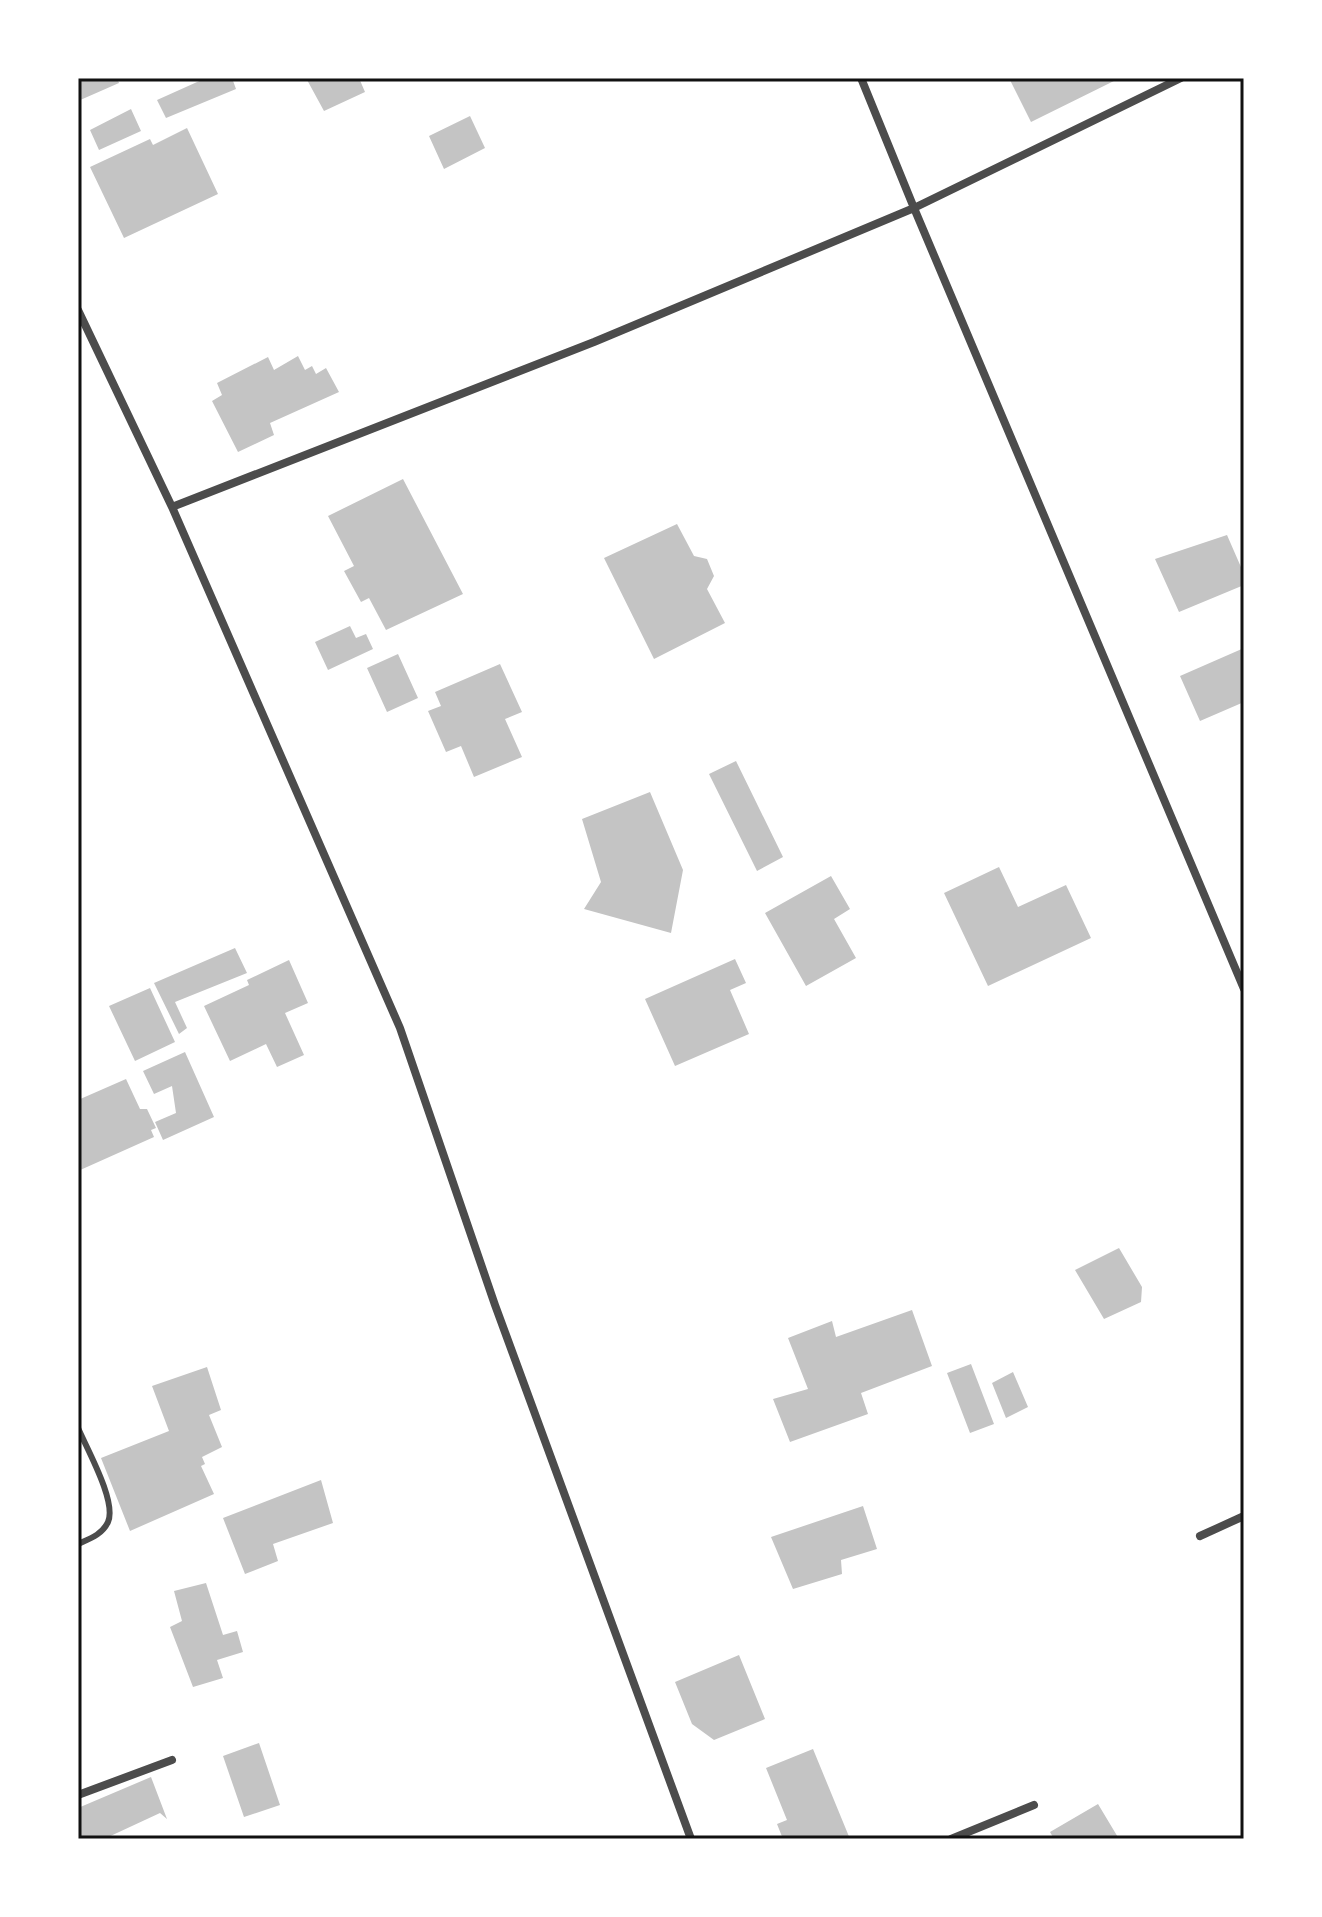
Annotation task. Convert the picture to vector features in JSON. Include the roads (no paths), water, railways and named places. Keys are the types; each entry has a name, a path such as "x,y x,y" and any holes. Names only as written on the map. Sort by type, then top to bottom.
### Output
{"street":[{"path":"861,78 1244,989"},
{"path":"172,507 594,342 914,208 1181,78"},
{"path":"78,310 81,325 172,507 400,1028 495,1305 691,1839"},
{"path":"1200,1536 1244,1516"},
{"path":"78,1795 172,1760"},
{"path":"951,1839 1034,1805"}],"lane":[{"path":"78,1428 110,1502 108,1521 98,1535 78,1544"}]}
